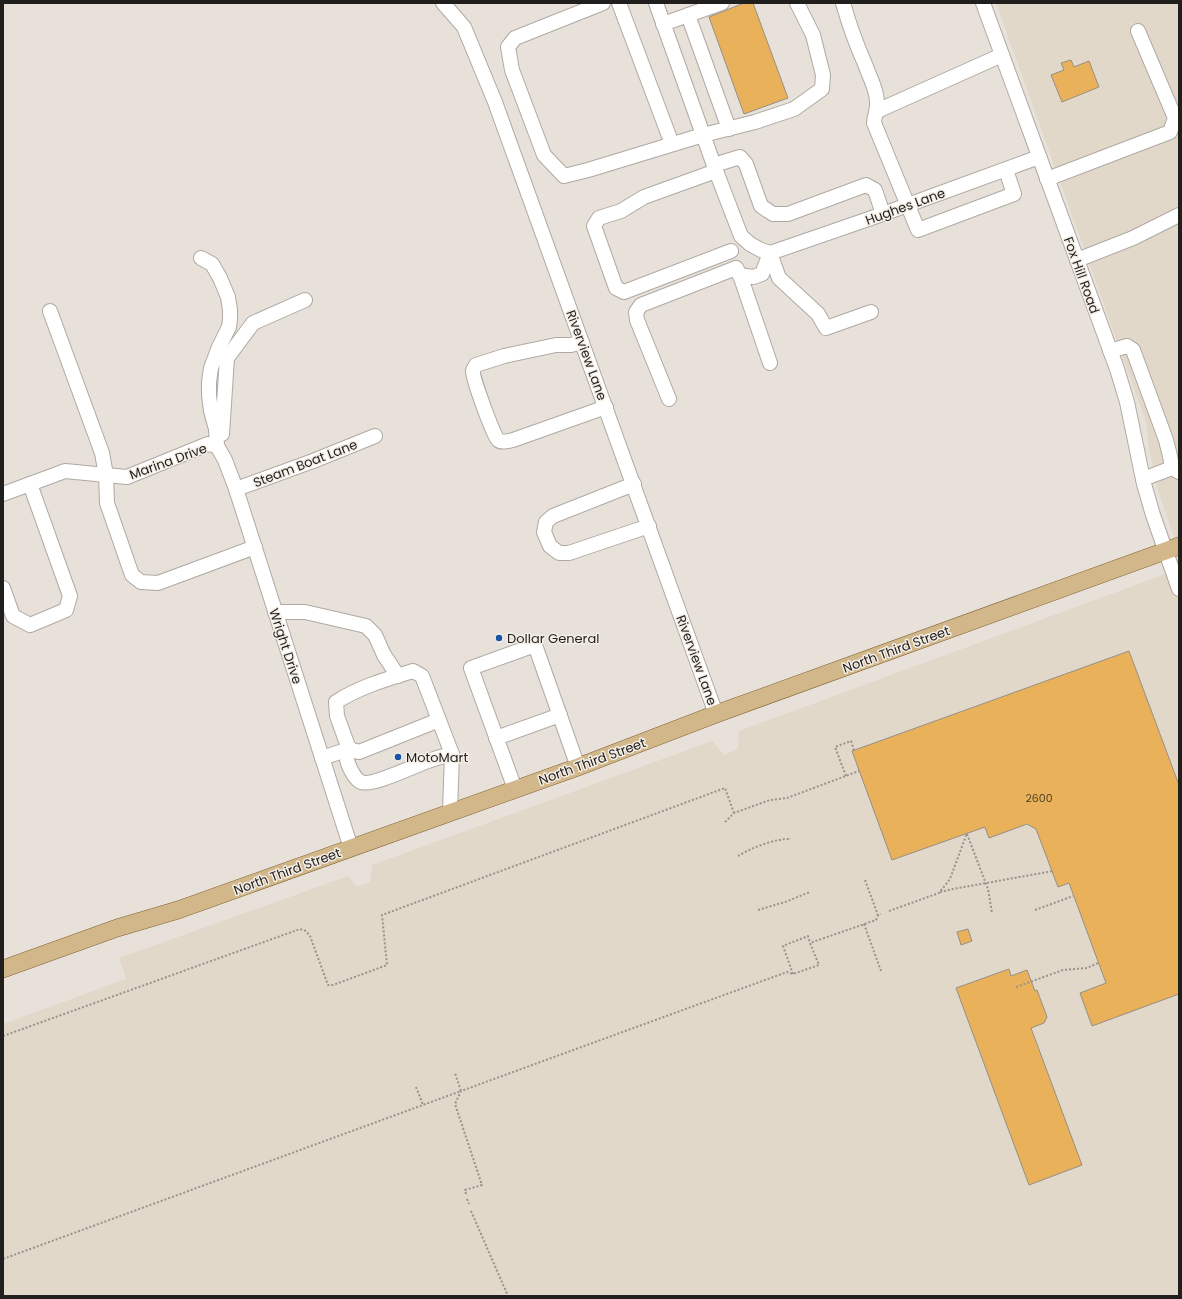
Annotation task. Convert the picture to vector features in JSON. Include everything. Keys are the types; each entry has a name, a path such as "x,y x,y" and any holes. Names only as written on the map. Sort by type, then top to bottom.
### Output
{"main road":[{"name":"North Third Street","path":"3,969 117,928 178,910 578,767 716,714 1172,549"}],"street":[{"name":"Riverview Lane","path":"443,3 464,27 495,102 716,714"},
{"path":"603,3 515,38 508,47 512,70 544,155 564,176 703,135 755,122 794,109 822,89 824,75 814,34 797,3"},
{"path":"619,3 672,144"},
{"path":"656,3 739,232 741,236 750,244 770,253"},
{"path":"663,24 722,3"},
{"path":"843,3 849,26 875,90 877,111 874,118 874,123 918,230 1014,194 1006,170"},
{"name":"Fox Hill Road","path":"983,3 1110,351 1127,402 1143,479 1172,549 1179,589"},
{"path":"688,15 729,129"},
{"path":"1047,179 1170,132 1176,118 1138,31"},
{"path":"877,111 1002,55"},
{"name":"Hughes Lane","path":"770,253 884,214 1039,157"},
{"path":"731,251 624,292 616,288 594,226 599,218 621,211 644,197 740,158 746,164 761,206 773,214 788,214 866,185 875,190 884,214"},
{"path":"1077,260 1133,238 1179,215"},
{"path":"739,232 732,242 730,259 740,275 753,277 762,274 770,253"},
{"path":"770,253 779,278 818,314 826,328 871,312"},
{"path":"202,258 212,264 225,290 230,310 229,327 211,368 209,382 209,395 219,449"},
{"path":"736,268 741,278 770,363"},
{"path":"669,399 637,320 636,312 641,305 736,268"},
{"path":"219,449 227,358 254,323 305,300"},
{"path":"50,311 102,453 106,475 107,503 132,574 141,582 158,583 255,548"},
{"path":"582,342 571,345 556,345 504,356 476,365 473,371 474,378 496,439 501,442 514,440 606,407"},
{"path":"1110,351 1127,346 1133,350 1174,465 1143,479"},
{"name":"Steam Boat Lane","path":"236,489 313,461 375,436"},
{"name":"Marina Drive","path":"3,494 65,471 127,477 208,444 219,449"},
{"name":"Wright Drive","path":"219,449 225,460 236,489 351,848"},
{"path":"3,588 13,616 30,625 66,610 70,596 30,484"},
{"path":"634,484 553,516 546,522 544,532 550,546 559,553 569,553 649,526"},
{"path":"275,612 305,612 366,626 375,635 384,655 398,676"},
{"path":"515,789 471,668 528,647 535,645 578,767"},
{"path":"450,812 452,754 422,676 413,671 347,695 336,702 337,716 349,749 347,759 356,778 361,782 368,783 429,760 452,754"},
{"path":"496,738 560,715"},
{"path":"322,758 349,749 359,752 439,720"}],"path":[{"path":"846,776 835,747 851,742 854,750"},
{"path":"725,822 734,813 770,800 787,798 859,771"},
{"path":"3,1036 300,929 306,930 310,936 328,985 333,985 387,966 382,915 725,788 734,813"},
{"path":"939,893 950,879 967,833 985,883 992,913"},
{"path":"738,856 783,838 791,839"},
{"path":"889,911 953,888 1052,871"},
{"path":"810,943 876,920 879,915 864,880"},
{"path":"758,910 785,902 810,892"},
{"path":"1035,910 1073,896"},
{"path":"864,924 881,971"},
{"path":"3,1259 787,972 793,974 819,966 808,936 783,946 793,974"},
{"path":"1016,987 1063,970 1087,968 1098,963"},
{"path":"454,1073 461,1091 455,1104 482,1185 465,1190 466,1194"},
{"path":"416,1087 423,1105"},
{"path":"467,1198 469,1204"},
{"path":"471,1211 508,1296"}],"shaded area":[{"path":"996,3 1179,3 1179,551 1159,494 1148,444 1146,422"},
{"path":"1179,569 1179,1296 3,1296 3,1024 126,979 119,958 348,876 357,887 370,882 372,865 712,741 724,755 738,749 739,731"}],"building":[{"path":"744,3 753,3 788,98 744,114 709,17"},
{"path":"1071,60 1074,67 1089,61 1099,87 1062,102 1051,75 1064,70 1061,63"},
{"path":"1129,651 1179,785 1179,994 1092,1026 1080,993 1106,983 1069,883 1058,887 1036,829 1027,824 989,838 985,827 892,860 852,751"},
{"path":"968,929 972,941 961,945 957,932"},
{"path":"1009,969 1011,976 1027,970 1035,991 1037,990 1047,1017 1044,1023 1031,1028 1082,1165 1029,1185 956,988"}],"place":[{"name":"Dollar General","path":"499,638"},
{"name":"MotoMart","path":"398,757"}]}
